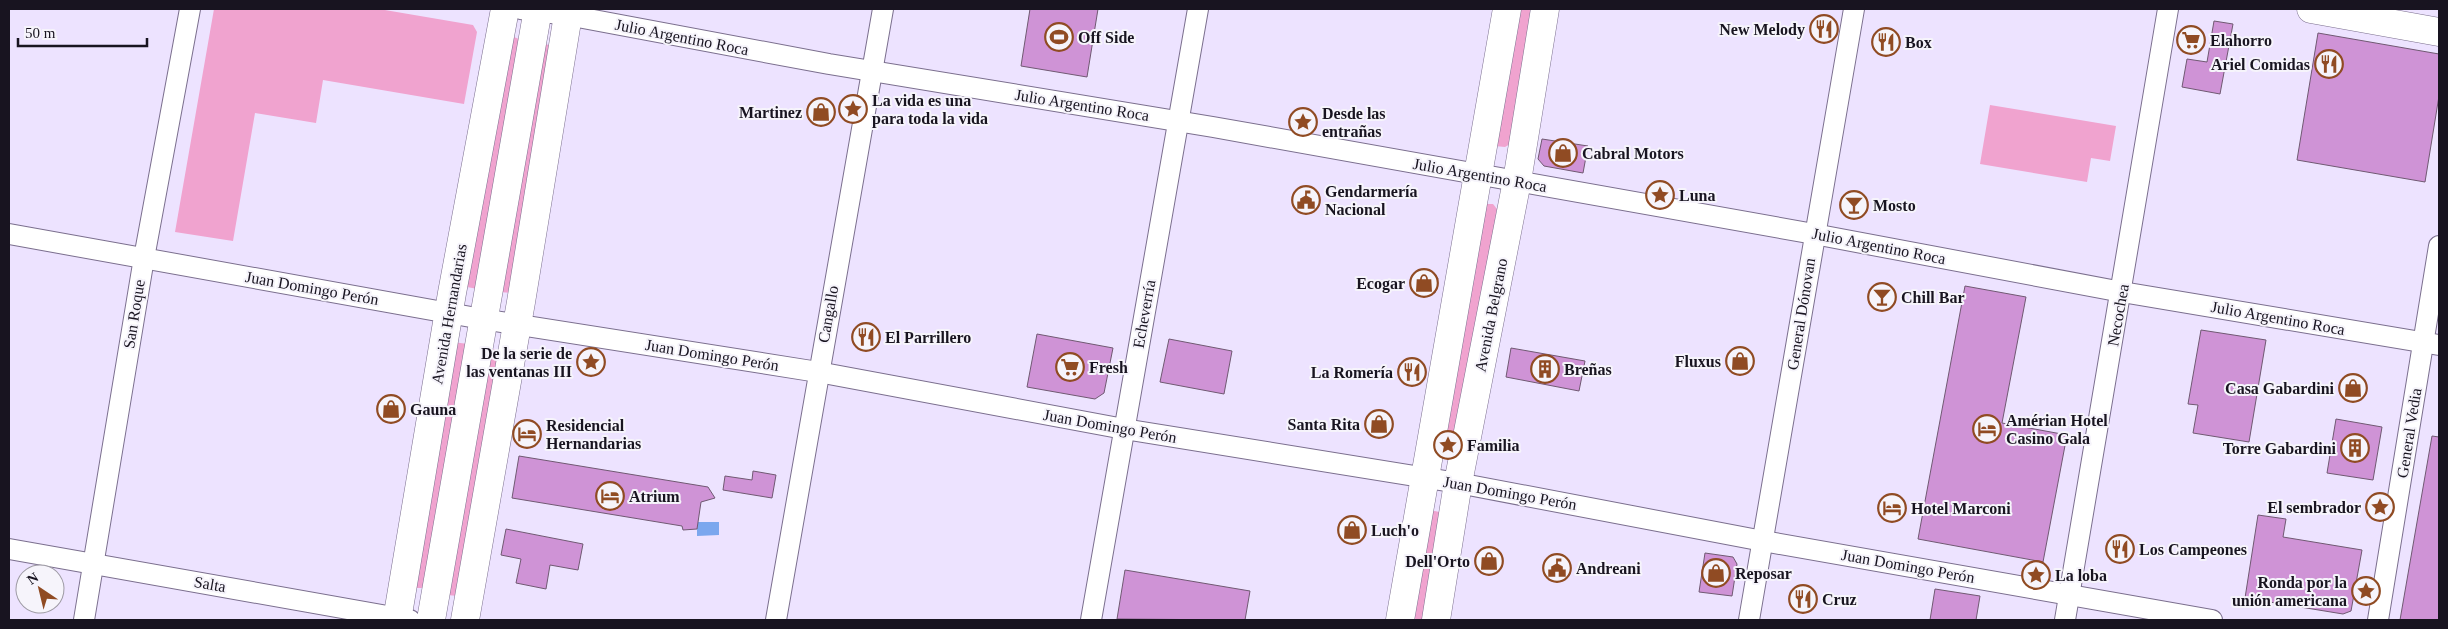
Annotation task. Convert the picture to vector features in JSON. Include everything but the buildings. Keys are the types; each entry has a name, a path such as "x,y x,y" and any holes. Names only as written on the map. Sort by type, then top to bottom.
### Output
{"main road":[{"name":"Avenida Hernandarias","path":"401,620 450,312 505,9"},
{"path":"1400,620 1507,9"},
{"name":"Avenida Belgrano","path":"1436,620 1458,483 1517,181 1545,9"},
{"path":"2311,9 2439,32"},
{"name":"Avenida Hernandarias","path":"431,620 532,10"},
{"path":"465,620 517,324 568,12"}],"street":[{"name":"San Roque","path":"84,620 144,258 190,9"},
{"name":"Cangallo","path":"776,620 883,9"},
{"name":"Echeverría","path":"1091,620 1198,9"},
{"name":"General Dónovan","path":"1749,620 1854,9"},
{"name":"Necochea","path":"2065,620 2122,292 2168,9"},
{"name":"Julio Argentino Roca","path":"532,10 568,12 872,71 1179,121 1814,234 2122,292 2432,344"},
{"name":"Juan Domingo Perón","path":"9,234 482,319 818,372 1124,429 1458,483 1763,541 2212,620"},
{"name":"General Vedia","path":"2378,620 2432,344 2439,246"},
{"name":"Salta","path":"9,549 401,620"}],"shaded area":[{"path":"214,9 379,9 473,25 477,32 464,104 323,80 316,123 255,113 233,241 175,232"},
{"path":"1515,9 1535,9 1512,143 1505,147 1495,146"},
{"path":"508,35 522,40 478,289 461,286"},
{"path":"539,43 554,46 513,293 497,292"},
{"path":"1990,105 2116,126 2110,161 2091,158 2087,182 1980,164"},
{"path":"1485,204 1493,204 1497,209 1455,454 1450,456 1442,454"},
{"path":"453,342 468,344 427,588 412,588"},
{"path":"486,348 502,351 460,596 445,595"},
{"path":"1430,510 1444,513 1430,620 1409,620"}],"water":[{"path":"697,522 719,522 719,535 697,536"}],"place":[{"name":"New Melody","path":"1824,29"},
{"name":"Off Side","path":"1059,37"},
{"name":"Elahorro","path":"2191,40"},
{"name":"Box","path":"1886,42"},
{"name":"Ariel Comidas","path":"2329,64"},
{"name":"La vida es una para toda la vida","path":"853,109"},
{"name":"Martinez","path":"821,112"},
{"name":"Desde las entrañas","path":"1303,122"},
{"name":"Cabral Motors","path":"1563,153"},
{"name":"Luna","path":"1660,195"},
{"name":"Gendarmería Nacional","path":"1306,200"},
{"name":"Mosto","path":"1854,205"},
{"name":"Ecogar","path":"1424,283"},
{"name":"Chill Bar","path":"1882,297"},
{"name":"El Parrillero","path":"866,337"},
{"name":"Fluxus","path":"1740,361"},
{"name":"De la serie de las ventanas III","path":"591,362"},
{"name":"Fresh","path":"1070,367"},
{"name":"Breñas","path":"1545,369"},
{"name":"La Romería","path":"1412,372"},
{"name":"Casa Gabardini","path":"2353,388"},
{"name":"Gauna","path":"391,409"},
{"name":"Santa Rita","path":"1379,424"},
{"name":"Amérian Hotel Casino Gala","path":"1987,429"},
{"name":"Residencial Hernandarias","path":"527,434"},
{"name":"Familia","path":"1448,445"},
{"name":"Torre Gabardini","path":"2355,448"},
{"name":"Atrium","path":"610,496"},
{"name":"El sembrador","path":"2380,507"},
{"name":"Hotel Marconi","path":"1892,508"},
{"name":"Luch'o","path":"1352,530"},
{"name":"Los Campeones","path":"2120,549"},
{"name":"Dell'Orto","path":"1489,561"},
{"name":"Andreani","path":"1557,568"},
{"name":"Reposar","path":"1716,573"},
{"name":"La loba","path":"2036,575"},
{"name":"Ronda por la unión americana","path":"2366,591"},
{"name":"Cruz","path":"1803,599"}]}
